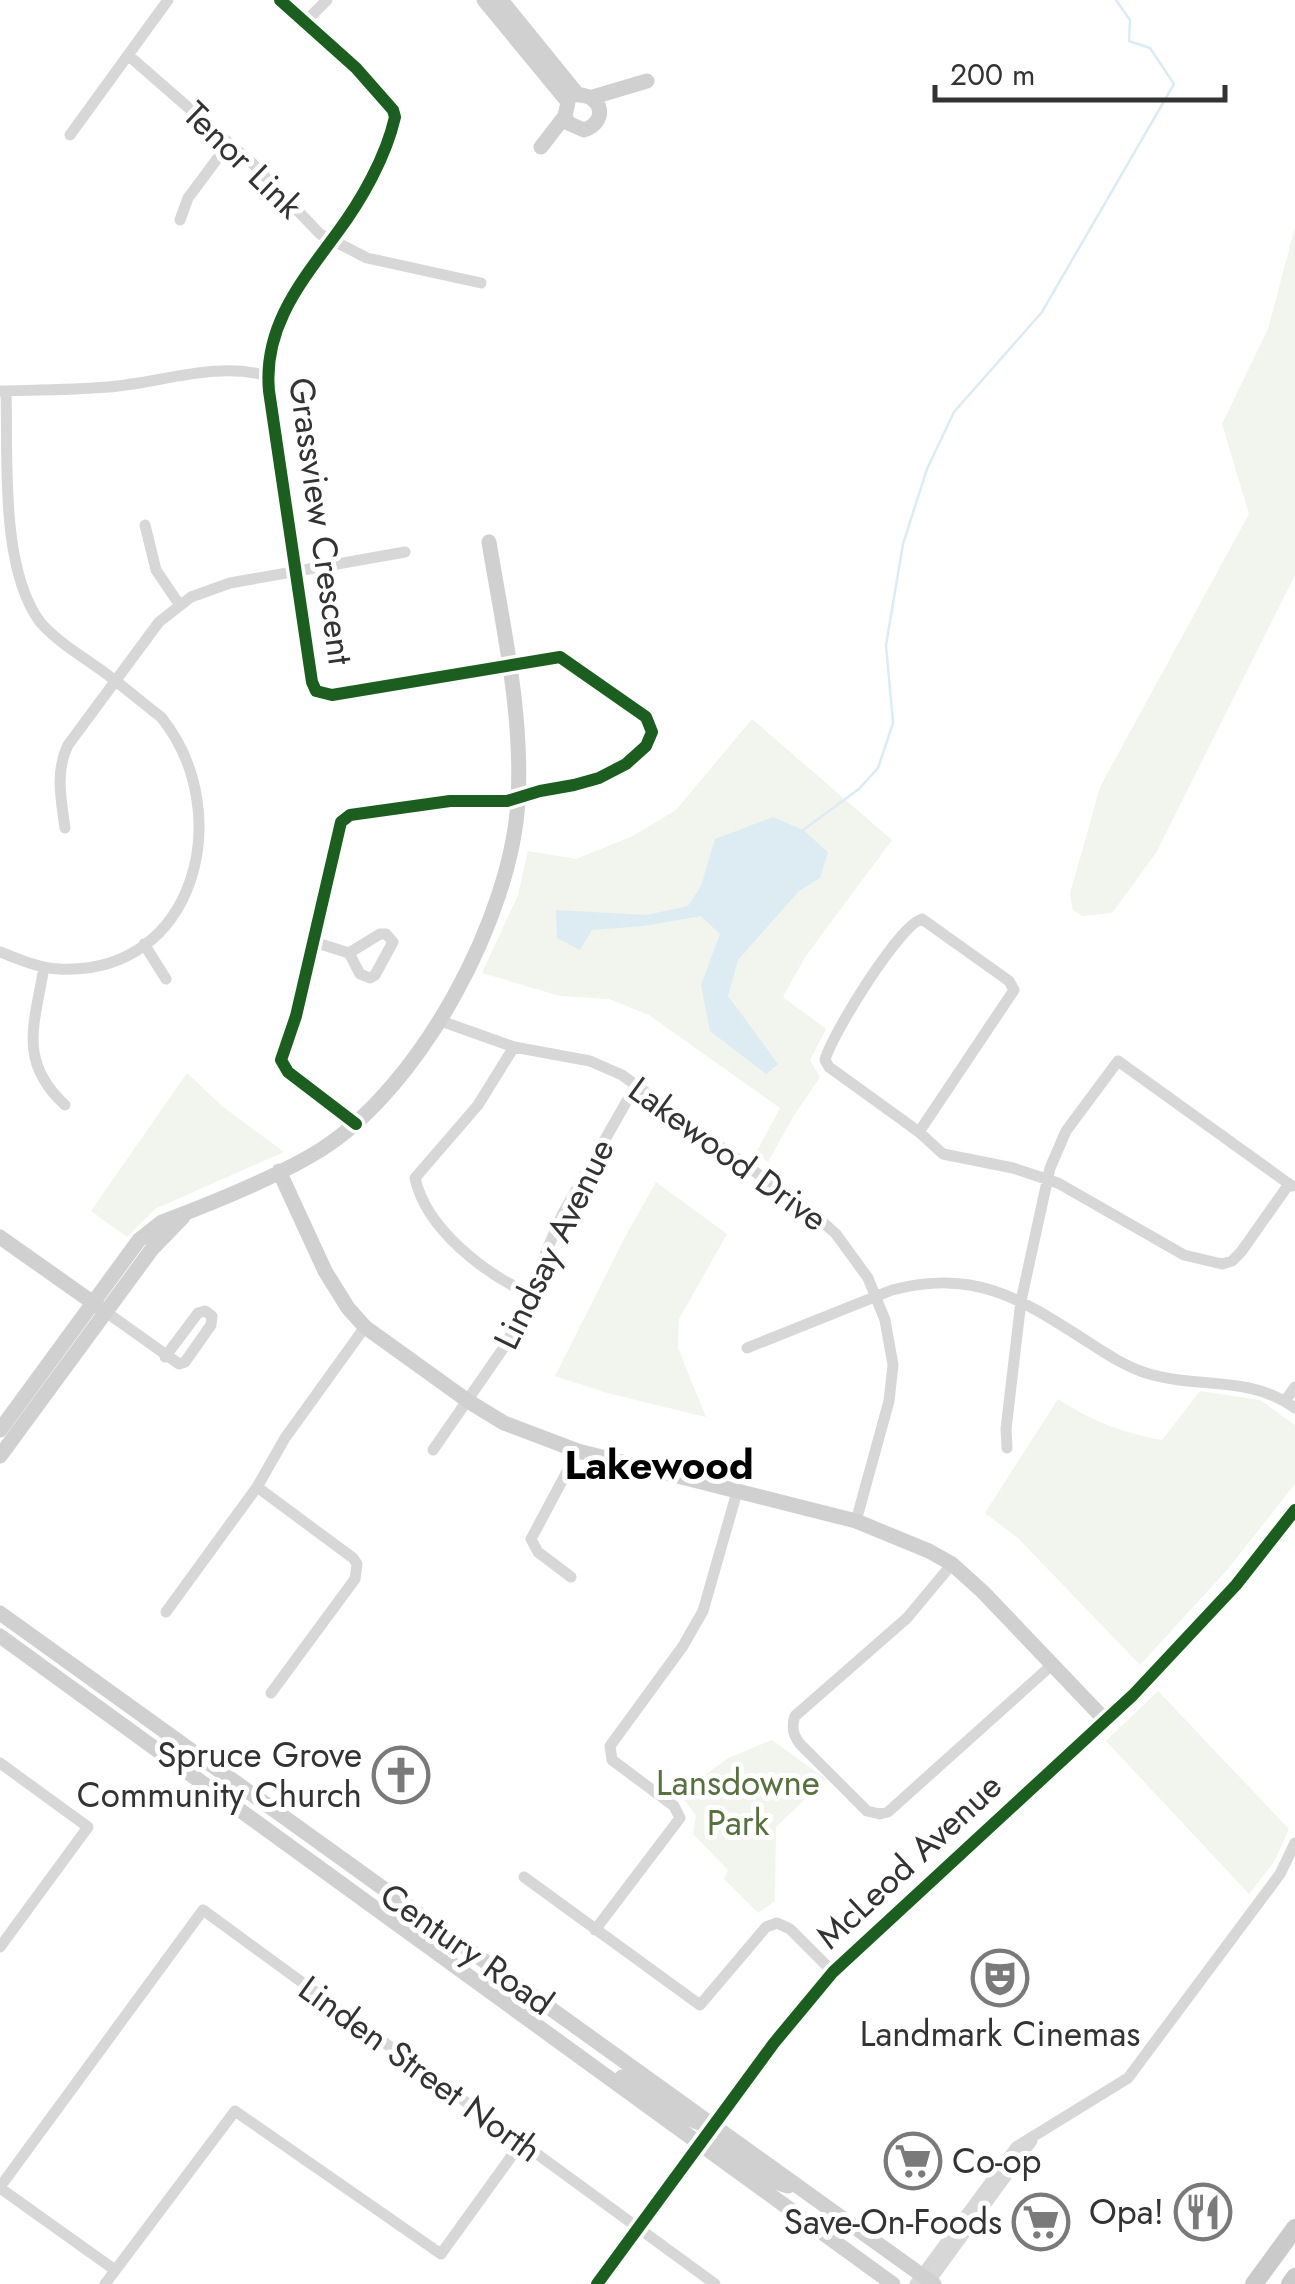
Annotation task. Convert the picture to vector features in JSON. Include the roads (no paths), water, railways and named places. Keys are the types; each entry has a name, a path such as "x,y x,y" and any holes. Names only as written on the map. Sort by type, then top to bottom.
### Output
{"main road":[{"path":"1254,2284 1295,2228"},
{"path":"1290,2284 1295,2278"}],"street":[{"path":"70,135 168,0"},
{"path":"280,0 306,22 327,0"},
{"path":"484,0 580,108"},
{"path":"501,0 580,108"},
{"name":"Grassview Crescent","path":"306,22 356,68 395,117 361,198 286,305 272,346 268,376 312,682 316,691 332,695 509,665"},
{"name":"Tenor Link","path":"128,55 229,143 311,226 331,241 367,258 481,283"},
{"path":"580,108 646,81"},
{"path":"180,220 188,198 229,143"},
{"path":"0,952 44,966 92,967 127,955 144,944 168,920 190,886 199,854 201,818 192,772 174,733 161,717 60,640 32,612 12,567 4,515 3,390 108,387 224,370 268,376"},
{"path":"145,525 156,570 180,604"},
{"path":"0,1456 99,1308 139,1240 162,1222 323,1149 356,1124 422,1049 441,1021 502,887 513,845 518,798 516,722 489,542"},
{"path":"65,828 59,782 63,756 114,680 160,622 180,604 230,583 405,552"},
{"path":"356,1124 288,1072 281,1060 314,942 336,832 345,818 442,802 518,798 599,778 626,764 646,746 652,732 646,718 560,657 509,665"},
{"path":"919,1132 1014,990 1009,980 922,919 916,919 865,986 828,1050 826,1063 943,1154 1047,1179 1184,1255 1222,1264 1241,1252 1292,1186 1118,1062 1066,1131 1047,1179 1021,1300 1007,1448"},
{"path":"314,942 349,953"},
{"path":"144,944 166,979"},
{"path":"44,966 33,1048 40,1076 65,1106"},
{"name":"Lakewood Drive","path":"441,1021 514,1047 590,1061 636,1085 816,1216 854,1256 875,1296 890,1340 892,1365 889,1401 856,1521"},
{"path":"514,1047 478,1105 420,1170 416,1183 452,1238 508,1284 530,1294"},
{"name":"Lindsay Avenue","path":"433,1450 508,1344 562,1215 636,1085"},
{"path":"279,1171 330,1281 365,1327 468,1401 504,1423 578,1451 856,1521 910,1542 952,1564 1106,1720"},
{"path":"0,1237 175,1364 184,1362 212,1325 212,1316 205,1310 198,1313 166,1357"},
{"path":"747,1348 875,1296 916,1284 957,1281 1021,1300 1132,1368 1177,1379 1235,1384 1290,1404 1295,1387"},
{"path":"0,1430 99,1308"},
{"path":"166,1612 257,1488 285,1438 365,1327"},
{"path":"570,1577 538,1552 530,1539 578,1451"},
{"path":"257,1488 357,1564 354,1579 271,1693"},
{"path":"595,1930 680,1818 674,1806 612,1760 610,1746 703,1612 737,1492"},
{"name":"McLeod Avenue","path":"598,2284 774,2043 832,1972 1106,1720 1236,1585 1295,1510"},
{"path":"952,1564 907,1618 795,1716 792,1730 800,1744 867,1811 888,1812 1053,1664"},
{"name":"Century Road","path":"0,1613 410,1910 536,1996 926,2282"},
{"name":"Century Road","path":"0,1636 894,2284"},
{"path":"0,1763 88,1827 0,1947"},
{"path":"926,2282 1034,2138 1128,2078 1280,1874 1295,1843"},
{"path":"524,1877 700,2004 766,1927 777,1923 790,1929 832,1972"},
{"name":"Linden Street North","path":"0,2188 203,1910 716,2284"},
{"path":"550,2035 689,2120 702,2126 714,2125"},
{"path":"106,2284 235,2111 442,2254 522,2143"},
{"path":"700,2144 715,2143 780,2184 803,2189"},
{"path":"0,2188 115,2270"}],"waterway":[{"path":"803,830 859,789 878,768 893,723 886,645 903,544 927,469 954,412 1042,312 1174,84 1150,48 1129,41 1130,20 1116,0"}],"place":[{"name":"Spruce Grove Community Church","path":"401,1775"},
{"name":"Landmark Cinemas","path":"1000,1978"},
{"name":"Co-op","path":"913,2161"},
{"name":"Opa!","path":"1203,2212"},
{"name":"Save-On-Foods","path":"1041,2222"}],"district":[{"name":"Lakewood","path":"659,1465"}],"park label":[{"name":"Lansdowne Park","path":"738,1803"}]}
